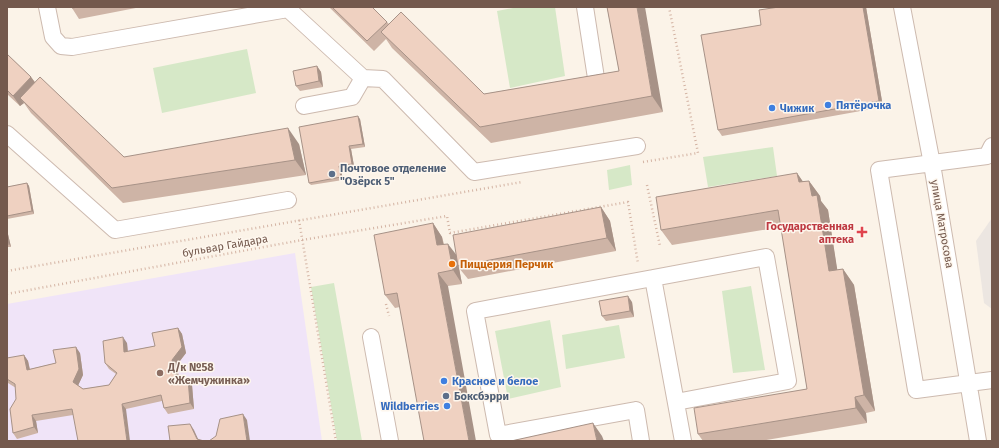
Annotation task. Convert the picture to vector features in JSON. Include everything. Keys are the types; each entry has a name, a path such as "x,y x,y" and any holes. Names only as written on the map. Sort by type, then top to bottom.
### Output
{"street":[{"path":"47,7 54,37 60,46 72,47 288,9 363,78 383,78 474,172 637,146"},
{"path":"585,7 596,78"},
{"name":"улица Матросова","path":"902,7 932,164 978,441"},
{"path":"304,106 352,97 363,78"},
{"path":"7,134 115,230 288,200"},
{"path":"992,146 986,156 879,170 916,390 992,380"},
{"path":"641,441 636,410 498,435 475,310 766,257 788,381 676,402"},
{"path":"647,279 676,402 683,441"},
{"path":"371,337 390,441"}],"path":[{"path":"635,163 698,153 669,7"},
{"path":"7,270 526,182"},
{"path":"647,185 660,246"},
{"name":"бульвар Гайдара","path":"7,294 302,240 447,216 450,233 628,202 647,279"},
{"path":"299,220 336,441"},
{"path":"386,304 389,316"}],"shaded area":[{"path":"992,218 992,309 984,303 976,241"},
{"name":"Д/к №58 «Жемчужинка»","path":"295,253 322,441 7,441 7,304"}],"green space":[{"path":"518,7 555,7 565,76 510,88 497,11"},
{"path":"247,49 256,93 162,113 153,68"},
{"path":"773,147 777,176 708,187 703,157"},
{"path":"630,165 632,185 609,190 607,170"},
{"path":"334,283 362,441 337,441 311,287"},
{"path":"751,286 765,370 733,373 722,291"},
{"path":"550,320 561,387 508,399 495,331"},
{"path":"619,325 625,358 566,369 562,335"}],"building":[{"path":"332,7 372,7 387,22 367,41"},
{"path":"607,7 637,7 652,96 480,127 381,32 401,12 484,94 619,71"},
{"path":"779,7 863,7 879,101 718,130 701,35 761,25 759,10"},
{"path":"7,54 31,77 13,96 7,90"},
{"path":"317,66 319,81 296,86 293,71"},
{"path":"40,77 124,157 288,128 295,160 112,188 20,98"},
{"path":"358,116 363,144 349,146 352,164 339,166 341,177 309,183 299,127"},
{"path":"797,173 799,182 809,181 812,196 817,195 829,271 843,269 864,395 855,397 856,408 698,434 694,408 807,389 778,210 661,230 656,197"},
{"path":"27,183 32,211 7,216 7,187"},
{"path":"601,207 607,238 458,266 453,235"},
{"path":"433,223 437,245 448,244 453,270 438,273 469,441 424,441 397,293 385,295 374,235"},
{"path":"628,296 630,311 602,316 599,301"},
{"path":"178,328 182,347 172,360 177,379 188,379 190,403 164,408 161,395 122,404 127,441 78,441 72,409 32,415 34,427 13,433 10,409 16,399 15,384 7,379 7,358 24,355 27,370 56,363 53,350 76,347 79,369 73,382 83,389 109,385 117,373 105,363 103,341 123,337 124,352 155,346 152,333"},
{"path":"243,414 247,441 209,441 216,436 220,419"},
{"path":"593,423 597,441 511,441"},
{"path":"190,424 197,439 204,441 170,441 168,426"}],"place":[{"name":"Пятёрочка","path":"828,105"},
{"name":"Чижик","path":"772,108"},
{"name":"Почтовое отделение \"Озёрск 5\"","path":"332,174"},
{"name":"Государственная аптека","path":"862,232"},
{"name":"Пиццерия Перчик","path":"452,264"},
{"name":"Д/к №58 «Жемчужинка»","path":"160,373"},
{"name":"Красное и белое","path":"444,381"},
{"name":"Боксбэрри","path":"446,396"},
{"name":"Wildberries","path":"447,406"}]}
